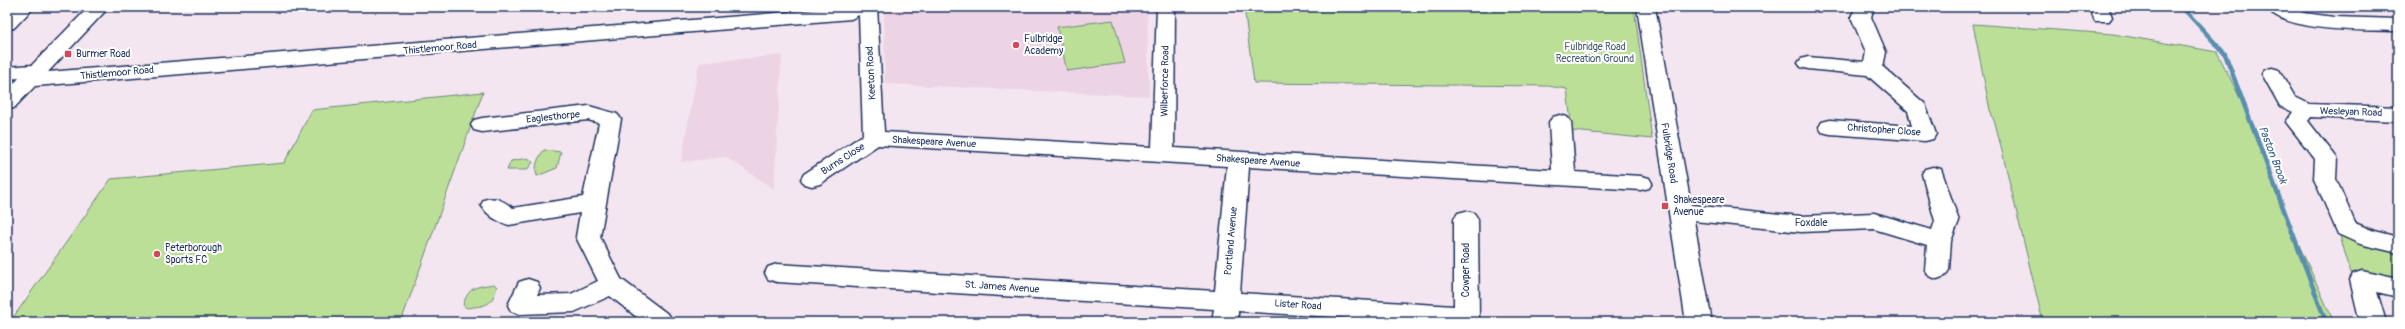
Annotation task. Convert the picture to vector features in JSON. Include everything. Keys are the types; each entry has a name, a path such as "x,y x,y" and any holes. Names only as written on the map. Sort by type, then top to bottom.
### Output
{"street":[{"path":"7,24 25,7"},
{"path":"7,103 100,7"},
{"name":"Wilberforce Road","path":"1163,154 1166,7"},
{"name":"Fulbridge Road","path":"1646,7 1700,322"},
{"path":"1808,63 1873,69 1876,52 1861,17 1865,7"},
{"path":"2274,7 2293,17 2321,21 2398,25"},
{"name":"Thistlemoor Road","path":"7,73 33,76 514,42 712,15 859,10"},
{"name":"Keeton Road","path":"859,10 874,138"},
{"name":"Christopher Close","path":"1830,127 1925,134 1918,109 1898,89 1873,69"},
{"name":"Wesleyan Road","path":"2272,74 2287,101 2305,110 2398,114"},
{"path":"2305,110 2297,122 2326,158 2325,179 2346,228 2368,238 2398,245"},
{"name":"Eaglesthorpe","path":"482,125 589,113 610,119 593,202 588,237 612,285 660,322"},
{"path":"1560,122 1564,178"},
{"name":"Shakespeare Avenue","path":"874,138 1163,154 1238,161 1641,183"},
{"name":"Burns Close","path":"812,179 874,138"},
{"name":"Portland Avenue","path":"1226,312 1238,161"},
{"path":"1932,174 1946,221 1940,241 1937,270"},
{"path":"492,205 509,216 593,202"},
{"name":"Foxdale","path":"1681,212 1801,224 1874,221 1906,229 1940,241"},
{"name":"Cowper Road","path":"1466,219 1466,319"},
{"name":"St. James Avenue","path":"777,273 1226,312"},
{"path":"2374,322 2362,280 2398,288"},
{"path":"528,288 520,305 574,303 612,285"},
{"name":"Lister Road","path":"1226,312 1466,319"}],"shaded area":[{"name":"Fulbridge Academy","path":"884,7 1147,7 1149,96 885,84"},
{"path":"782,55 774,189 726,157 681,162 699,63"}],"green space":[{"name":"Fulbridge Road Recreation Ground","path":"1244,7 1634,7 1652,139 1572,131 1567,89 1548,86 1254,83"},
{"path":"1113,20 1125,63 1067,71 1057,27"},
{"path":"1973,24 2113,34 2217,52 2254,126 2299,245 2334,322 2043,322 1996,126 1990,110"},
{"path":"483,92 401,322 10,322 111,179 284,163 312,110"},
{"path":"544,150 561,152 557,168 537,176 537,162"},
{"path":"528,158 533,162 527,170 507,170 511,161"},
{"path":"2340,236 2398,252 2398,284 2351,273"},
{"path":"494,284 497,287 490,302 484,305 467,308 463,305 468,294 474,288"}],"waterway":[{"name":"Paston Brook","path":"2182,7 2225,54 2326,322"}],"place":[{"name":"Fulbridge Academy","path":"1016,45"},
{"name":"Burmer Road","path":"68,54"},
{"name":"Shakespeare Avenue","path":"1665,206"},
{"name":"Peterborough Sports FC","path":"157,254"}]}
